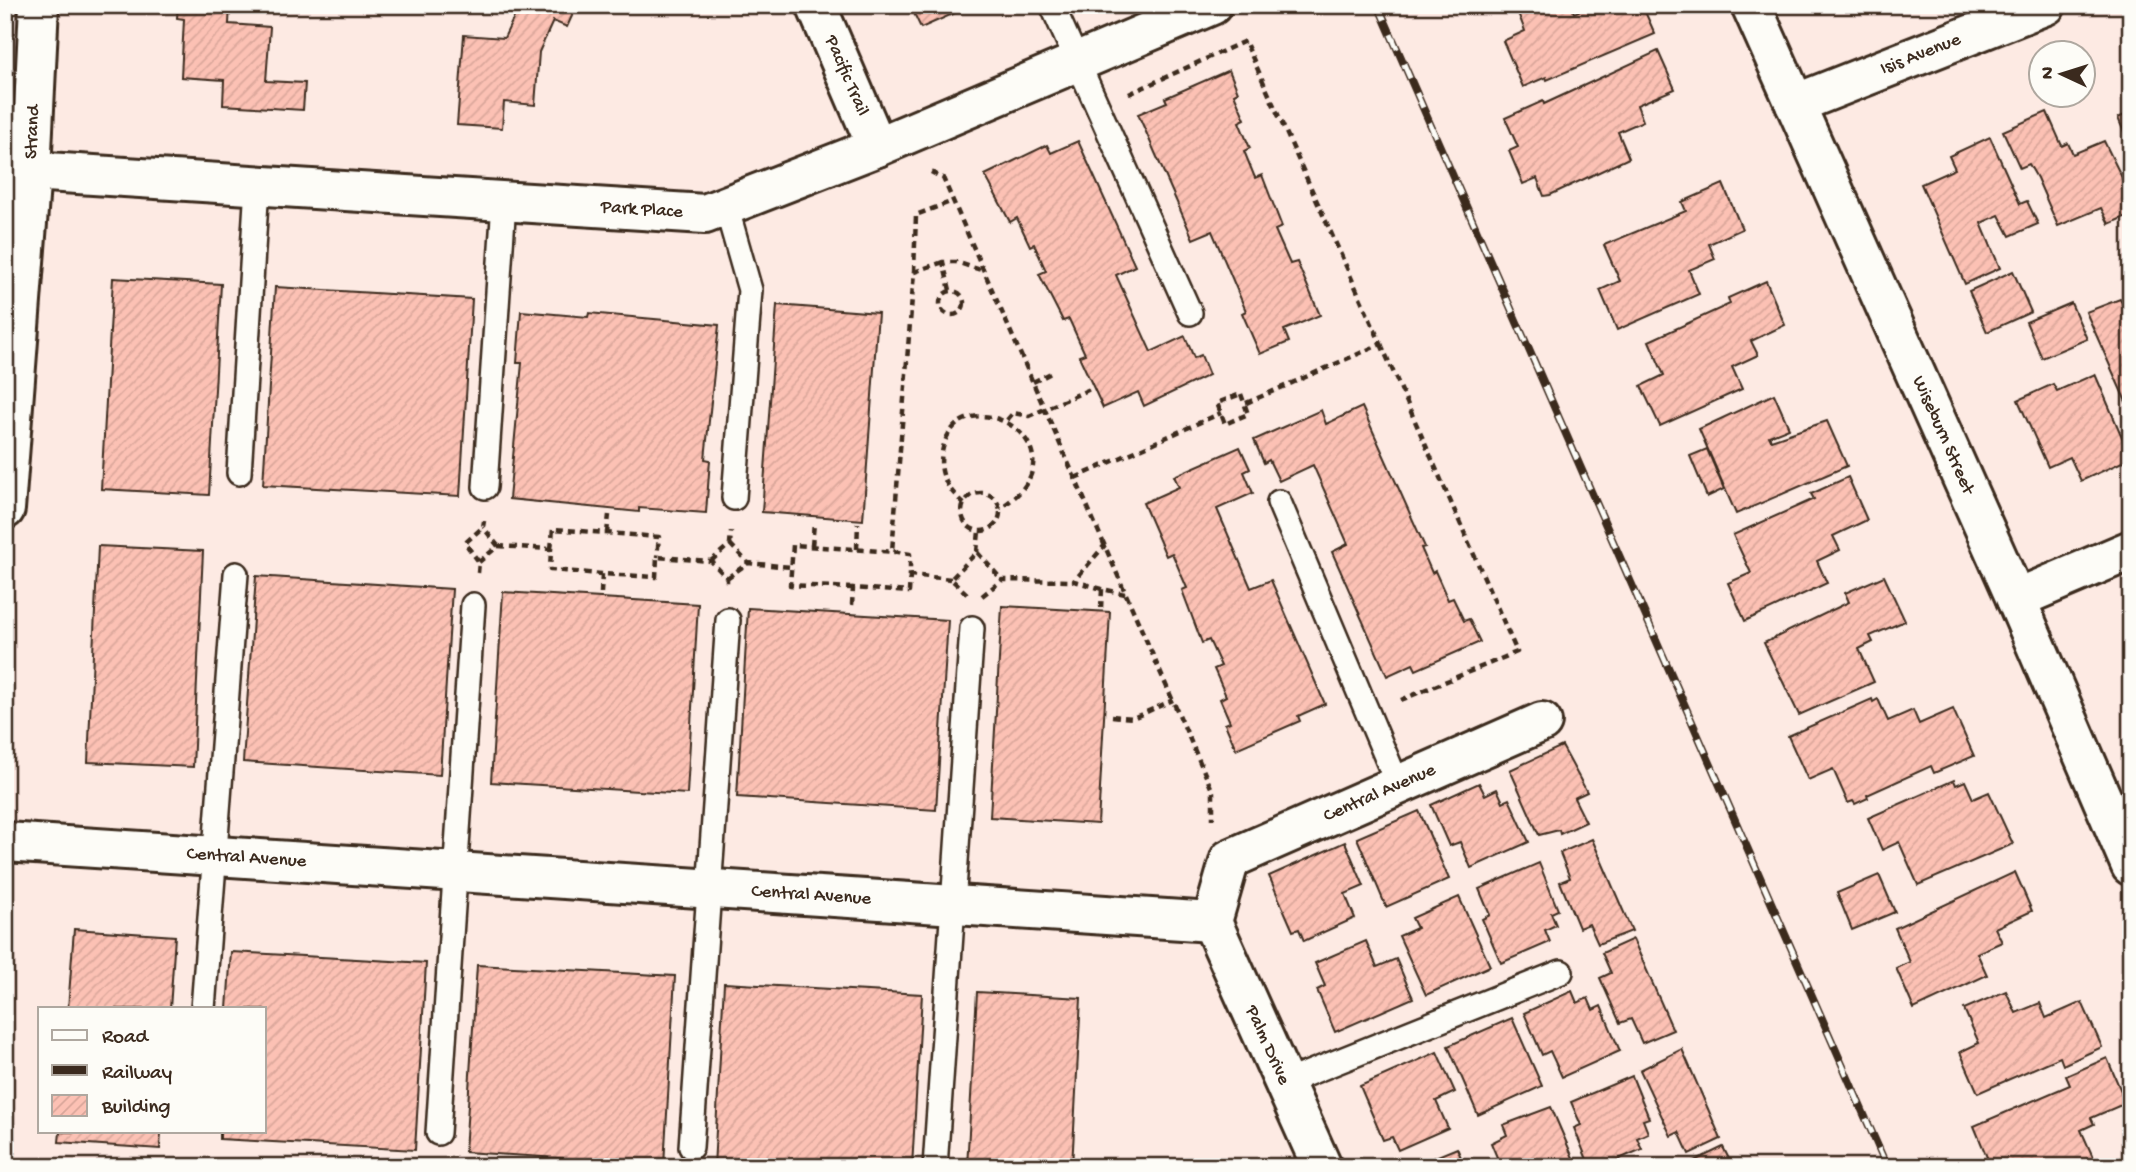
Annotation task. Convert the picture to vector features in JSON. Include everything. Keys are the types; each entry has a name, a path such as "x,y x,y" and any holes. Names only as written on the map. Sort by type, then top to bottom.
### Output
{"street":[{"name":"Strand","path":"5,509 14,287 31,171 39,5"},
{"name":"Pacific Trail","path":"816,5 877,147"},
{"name":"Park Place","path":"31,171 705,214 877,147 1212,5"},
{"name":"Wiseburn Street","path":"1751,5 2016,599 2131,866"},
{"name":"Isis Avenue","path":"1795,104 2046,5"},
{"path":"2016,599 2131,550"},
{"name":"Central Avenue","path":"5,842 1212,922 1230,859 1542,722"},
{"name":"Palm Drive","path":"1212,922 1322,1167"}],"lane":[{"path":"1052,5 1096,109 1191,313"},
{"path":"239,473 257,186"},
{"path":"485,487 504,202"},
{"path":"726,206 750,290 734,498"},
{"path":"1279,502 1398,785"},
{"path":"203,1007 236,574"},
{"path":"438,1133 473,605"},
{"path":"691,1147 728,620"},
{"path":"935,1167 972,628"},
{"path":"1284,1083 1561,972"}],"path":[{"path":"1096,109 1245,41 1381,344 1517,652 1367,713"},
{"path":"877,147 943,178 1213,792 1213,831"},
{"path":"895,552 916,215 953,201"},
{"path":"914,272 943,262 984,271"},
{"path":"943,262 950,290"},
{"path":"950,290 961,294 965,301 963,309 957,315 945,313 940,306 943,295 950,290"},
{"path":"1244,404 1381,344"},
{"path":"1032,382 1053,372"},
{"path":"1007,420 1013,413 1029,416 1090,389"},
{"path":"1241,394 1244,404 1248,414 1224,424 1217,403 1241,394"},
{"path":"1074,478 1221,413"},
{"path":"964,504 944,479 940,464 943,448 961,423 976,416 1007,420 1019,429 1028,442 1032,471 1018,496 1000,508 995,524 979,531"},
{"path":"485,487 483,527 498,546"},
{"path":"979,531 964,520 964,504 970,496 982,492 993,497 1000,508"},
{"path":"607,533 609,515"},
{"path":"812,546 814,523"},
{"path":"857,549 858,523"},
{"path":"479,562 465,543 483,527"},
{"path":"553,529 659,537 656,577 550,570 551,549 553,529"},
{"path":"951,579 977,552 979,531"},
{"path":"730,544 748,563"},
{"path":"793,545 857,549 910,554 909,592 790,585 793,545"},
{"path":"1073,581 1105,545"},
{"path":"473,605 479,562 498,546 551,549"},
{"path":"977,552 1002,580"},
{"path":"657,557 711,561 727,578 728,620"},
{"path":"727,578 748,563 791,567"},
{"path":"601,593 602,573"},
{"path":"910,575 951,579 975,602 1002,580 1073,581 1126,594"},
{"path":"852,605 853,589"},
{"path":"1101,608 1102,589"},
{"path":"1112,716 1133,718 1173,701"}],"building":[{"path":"178,5 230,5 229,24 270,27 266,81 305,83 303,110 223,105 224,80 181,77 184,19 177,18"},
{"path":"515,5 577,5 567,27 553,21 539,52 535,105 504,102 502,128 457,125 464,35 504,38 519,7"},
{"path":"910,5 973,5 921,28"},
{"path":"1515,5 1571,5 1574,13 1593,5 1642,5 1655,34 1547,80 1546,77 1523,87 1503,41 1525,31"},
{"path":"1658,51 1675,89 1637,105 1643,121 1618,132 1629,158 1550,195 1544,196 1537,178 1523,184 1509,151 1518,147 1505,118 1543,101 1544,104"},
{"path":"1229,70 1238,92 1234,94 1245,119 1239,122 1250,148 1244,151 1255,178 1262,175 1282,227 1275,230 1290,264 1297,262 1320,315 1284,330 1289,342 1260,354 1242,313 1246,311 1212,231 1193,239 1138,114 1167,102 1165,98"},
{"path":"2047,112 2062,146 2068,143 2073,154 2104,141 2131,196 2131,214 2109,224 2101,208 2058,226 2029,164 2020,168 2003,131"},
{"path":"2131,112 2131,148 2118,118"},
{"path":"1990,137 2020,204 2027,201 2038,224 2010,236 1999,215 1981,223 2000,268 1965,284 1921,184 1955,169 1949,156"},
{"path":"1078,141 1135,266 1116,275 1151,352 1185,336 1194,358 1201,355 1209,375 1144,406 1138,392 1103,408 1079,356 1085,354 1069,319 1063,321 1039,274 1046,271 1034,244 1030,246 1017,218 1010,222 985,175 1047,145 1051,153"},
{"path":"1723,184 1742,229 1709,244 1715,259 1689,270 1699,294 1617,330 1600,290 1620,281 1604,245 1686,211 1682,202"},
{"path":"2013,271 2031,312 1987,332 1969,291"},
{"path":"113,278 221,284 209,495 101,489"},
{"path":"1766,281 1785,325 1751,341 1758,355 1732,367 1742,389 1660,426 1641,386 1664,375 1649,341 1730,304 1728,298"},
{"path":"275,287 472,299 460,496 263,485"},
{"path":"2120,299 2131,321 2131,413 2086,312"},
{"path":"2071,303 2087,339 2042,358 2026,322"},
{"path":"777,305 878,313 863,520 762,512"},
{"path":"521,311 588,317 589,313 719,325 705,459 710,460 706,513 639,508 639,512 509,499 522,363 517,363"},
{"path":"2095,374 2131,458 2081,481 2070,457 2048,467 2018,400 2053,384 2057,391"},
{"path":"1774,394 1789,428 1769,436 1771,440 1827,421 1847,466 1736,514 1699,429"},
{"path":"1362,407 1425,547 1421,548 1432,573 1435,571 1448,600 1453,598 1464,621 1469,619 1480,642 1416,670 1413,664 1387,676 1332,552 1348,544 1313,465 1279,481 1269,460 1264,463 1254,440 1321,410 1326,424"},
{"path":"1240,447 1250,469 1244,472 1253,493 1217,509 1251,588 1271,580 1325,704 1298,716 1300,721 1236,749 1225,724 1230,722 1220,699 1226,696 1214,669 1221,666 1209,640 1202,643 1182,590 1187,588 1172,553 1166,556 1143,503 1179,487 1174,476"},
{"path":"1707,449 1724,489 1707,497 1690,456"},
{"path":"1848,477 1867,520 1833,536 1840,550 1817,561 1827,583 1745,621 1728,583 1751,573 1733,535 1814,499 1811,494"},
{"path":"98,546 203,551 193,767 88,762"},
{"path":"256,576 452,589 440,775 243,762"},
{"path":"1884,576 1905,621 1870,636 1873,642 1859,649 1874,682 1799,715 1764,643 1849,602 1845,593"},
{"path":"503,592 698,604 687,794 491,782"},
{"path":"1002,606 1110,612 1098,824 990,817"},
{"path":"748,608 948,620 936,810 737,797"},
{"path":"1872,699 1873,702 1878,699 1888,721 1913,710 1919,724 1953,709 1974,756 1934,773 1931,766 1867,795 1868,798 1855,804 1853,801 1848,803 1833,769 1808,780 1788,736"},
{"path":"1562,746 1587,792 1574,798 1586,822 1560,834 1559,830 1539,835 1510,770"},
{"path":"1954,780 1956,785 1965,781 1973,799 1989,792 2013,844 1918,885 1899,842 1882,850 1868,818"},
{"path":"1479,783 1485,795 1497,789 1503,802 1509,799 1529,842 1471,868 1460,842 1449,846 1431,805"},
{"path":"1419,811 1449,879 1386,907 1357,838"},
{"path":"1592,839 1632,931 1598,944 1589,924 1579,928 1560,882 1570,878 1560,853"},
{"path":"1345,842 1364,886 1345,894 1355,918 1304,941 1299,929 1293,931 1269,876"},
{"path":"1539,863 1558,910 1551,913 1556,925 1545,930 1550,942 1501,963 1482,919 1490,915 1479,889"},
{"path":"2015,872 2032,911 1995,928 2002,942 1977,953 1987,975 1914,1009 1896,968 1910,962 1895,928"},
{"path":"1879,875 1895,912 1852,930 1837,893"},
{"path":"1459,897 1490,966 1426,995 1399,936 1417,928 1412,918"},
{"path":"74,929 175,936 170,1007 68,1007"},
{"path":"1633,939 1673,1030 1642,1043 1631,1019 1620,1023 1600,978 1611,973 1602,953"},
{"path":"1366,941 1377,967 1396,959 1413,998 1335,1032 1317,990 1325,986 1315,963"},
{"path":"231,952 426,963 415,1150 220,1139 220,1134 266,1134 266,1007 227,1007"},
{"path":"477,965 675,976 664,1165 465,1152"},
{"path":"724,983 922,994 912,1167 714,1167"},
{"path":"1572,991 1577,1003 1588,998 1593,1010 1601,1006 1620,1051 1562,1077 1550,1051 1542,1055 1524,1013"},
{"path":"2006,991 2016,1013 2040,1003 2046,1018 2082,1002 2102,1047 2063,1065 2060,1057 1978,1093 1960,1052 1979,1043 1964,1009"},
{"path":"977,992 1081,998 1072,1167 967,1167"},
{"path":"1512,1018 1542,1086 1478,1115 1448,1046"},
{"path":"1682,1049 1721,1139 1689,1154 1679,1132 1671,1136 1640,1070"},
{"path":"1437,1052 1455,1092 1436,1101 1448,1128 1398,1150 1392,1137 1383,1140 1360,1086"},
{"path":"2107,1058 2126,1103 2091,1118 2094,1124 2081,1130 2096,1164 2088,1167 1991,1167 1974,1126 2070,1085 2066,1076"},
{"path":"1632,1076 1649,1118 1643,1120 1648,1133 1637,1138 1642,1149 1601,1167 1590,1167 1574,1128 1581,1125 1571,1102"},
{"path":"1551,1107 1577,1167 1501,1167 1491,1143 1507,1135 1503,1125"},
{"path":"60,1134 161,1134 160,1149 59,1142"},
{"path":"1723,1147 1733,1167 1694,1167 1692,1162"},
{"path":"1457,1148 1465,1167 1411,1167"}],"railway":[{"path":"1378,5 1887,1167"}]}
